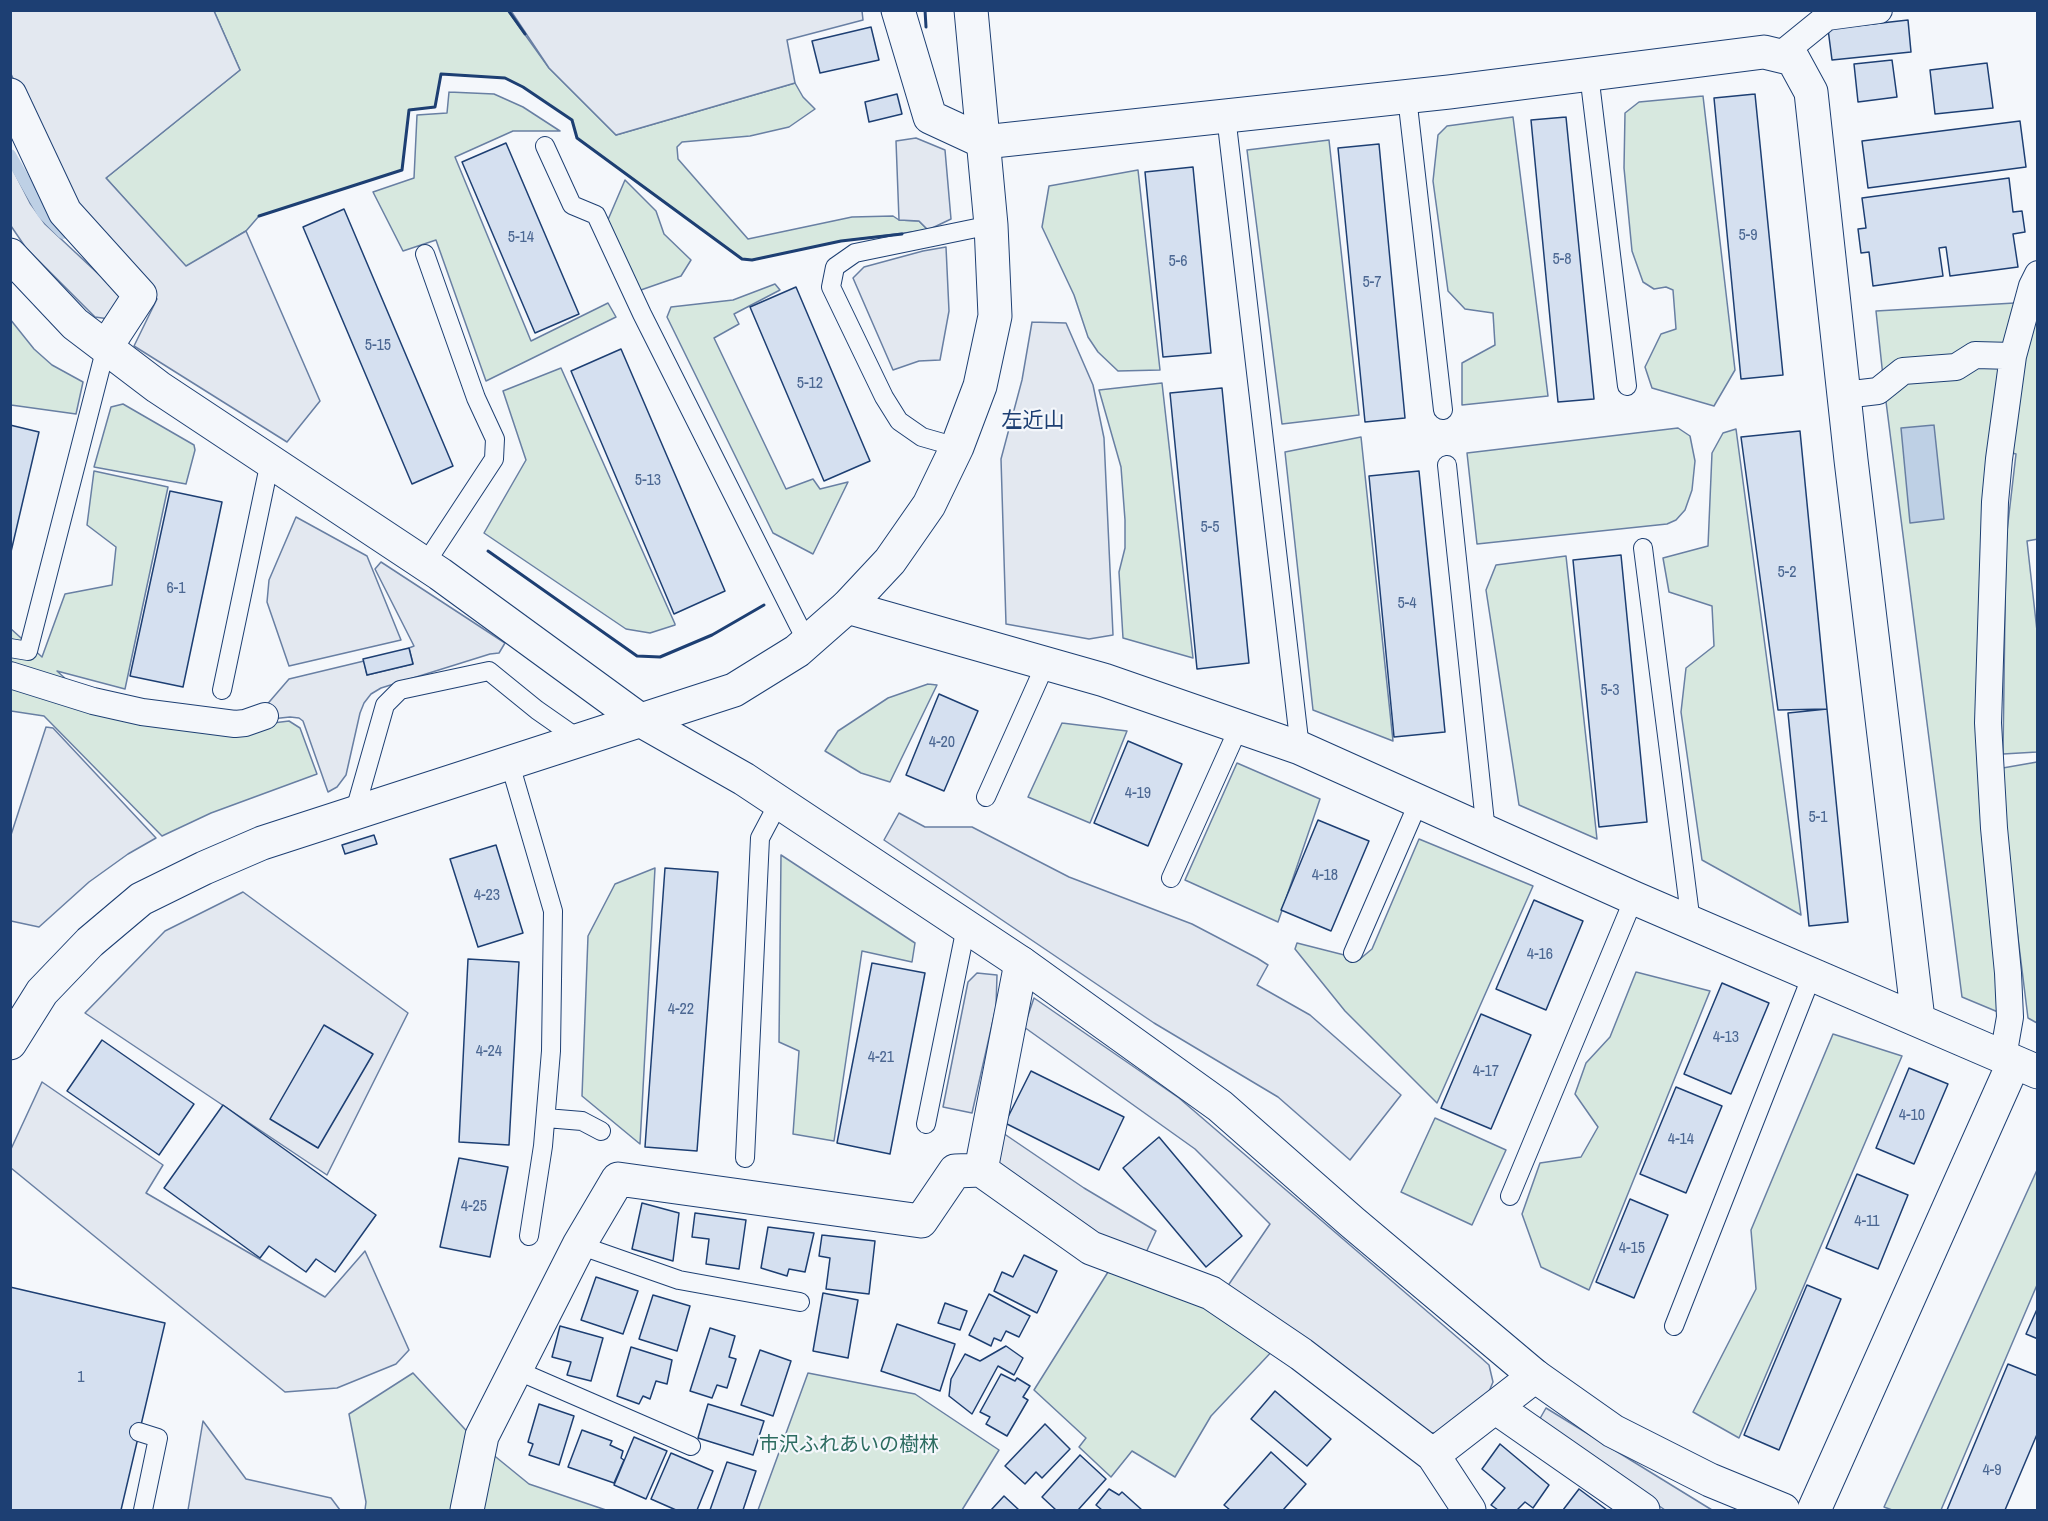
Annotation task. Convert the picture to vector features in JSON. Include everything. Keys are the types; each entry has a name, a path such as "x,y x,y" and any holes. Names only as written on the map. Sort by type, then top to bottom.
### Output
{"street":[{"path":"898,10 930,117 984,142 1407,97 1764,52 1793,59 1811,92 1844,395 1918,1018"},
{"path":"10,1043 42,992 90,942 141,899 262,843 734,690 798,651 847,607 890,561 922,514 957,447 980,386 995,316 991,225 971,10"},
{"path":"1779,56 1827,17 1879,10"},
{"path":"10,95 65,212 140,294 106,347"},
{"path":"10,255 75,324 158,387 425,564 640,720 744,779 1021,963 1220,1106 1352,1222 1536,1376 1613,1431 1710,1480 1783,1510"},
{"path":"1814,1510 2018,1063 2010,1017 1994,828 1988,723 1995,502 1999,459 2013,356 2037,274"},
{"path":"1844,395 1878,391 1903,371 1956,367 1975,355 2013,356"},
{"path":"847,607 1104,680 1300,748 1634,898 1918,1018 2018,1063"},
{"path":"10,675 141,712 234,724 265,716"},
{"path":"981,1170 1021,963"},
{"path":"467,1510 482,1436 579,1245 618,1179 921,1221 955,1171 981,1170 1091,1248 1211,1293 1301,1354 1433,1455 1469,1510"},
{"path":"1433,1455 1536,1376"},
{"path":"1495,1407 1643,1510"}],"lane":[{"path":"1590,74 1628,386"},
{"path":"1407,97 1443,410"},
{"path":"1226,116 1300,748"},
{"path":"545,146 572,206 596,215 642,314 807,642"},
{"path":"957,447 922,437 898,421 831,287 835,267 855,253 991,225"},
{"path":"425,254 476,398 495,439 494,459 425,564"},
{"path":"10,648 28,651 106,347"},
{"path":"222,690 270,461"},
{"path":"1447,465 1486,832"},
{"path":"1643,548 1691,923"},
{"path":"986,796 1046,663"},
{"path":"354,814 386,705 400,690 489,671 537,710 580,740"},
{"path":"1171,878 1239,727"},
{"path":"510,764 553,911 546,1118 529,1236"},
{"path":"1353,953 1419,801"},
{"path":"745,1158 760,837 779,802"},
{"path":"1510,1196 1634,898"},
{"path":"926,1125 966,927"},
{"path":"1674,1326 1812,975"},
{"path":"546,1118 582,1121 601,1131"},
{"path":"579,1245 679,1280 800,1302"},
{"path":"516,1370 691,1446"},
{"path":"139,1432 158,1437 143,1510"}],"green space":[{"path":"214,11 508,11 549,68 616,135 795,83 803,97 815,109 789,127 750,136 682,142 677,147 678,159 748,239 852,217 893,216 899,220 919,221 928,230 841,241 752,260 742,259 577,138 572,120 523,87 505,78 441,74 435,107 409,110 402,170 259,216 246,231 186,267 106,178 240,70"},
{"path":"449,92 494,94 523,107 560,131 513,131 455,157 531,341 608,303 616,317 486,381 436,240 403,251 373,192 414,178 417,115 447,113"},
{"path":"1703,96 1735,370 1714,406 1652,388 1645,367 1661,334 1676,329 1673,290 1666,287 1654,289 1643,282 1632,251 1624,168 1625,113 1639,102"},
{"path":"1513,117 1548,396 1462,405 1462,363 1495,345 1493,313 1465,309 1448,291 1433,181 1438,135 1447,126"},
{"path":"1329,140 1359,415 1282,424 1247,150"},
{"path":"1138,170 1160,370 1118,371 1098,352 1088,337 1074,295 1042,227 1049,186"},
{"path":"625,180 656,211 664,234 691,260 681,276 638,291 607,222"},
{"path":"775,284 780,290 734,314 739,324 714,338 786,489 813,479 820,489 848,482 813,554 773,533 667,317 671,307 733,300"},
{"path":"2037,289 2038,539 2027,541 2038,640 2037,752 2003,754 2006,540 2016,454 2001,450 1988,723 2010,1017 1962,997 1876,311 2032,302"},
{"path":"10,319 34,349 52,365 83,382 76,414 11,405"},
{"path":"561,368 675,625 650,633 626,629 484,533 526,460 503,391"},
{"path":"1162,383 1193,658 1123,638 1119,572 1125,548 1125,520 1121,467 1099,390"},
{"path":"123,404 194,445 195,450 186,484 94,467 111,407"},
{"path":"1678,428 1690,436 1695,461 1692,490 1685,510 1676,520 1667,524 1477,544 1467,453"},
{"path":"1736,429 1801,915 1702,860 1681,712 1686,668 1714,646 1712,606 1669,592 1663,558 1708,546 1712,453 1723,433"},
{"path":"1361,437 1393,741 1313,710 1285,452"},
{"path":"94,471 168,487 125,689 57,671 105,715 209,731 289,721 300,728 317,774 211,813 162,836 44,716 11,711 10,628 42,657 65,594 112,585 116,547 87,525"},
{"path":"1566,556 1597,839 1519,805 1486,590 1496,565"},
{"path":"928,684 937,685 890,782 861,773 825,751 838,731 888,698"},
{"path":"1062,723 1127,731 1090,823 1028,797"},
{"path":"2037,762 2037,1023 2028,1018 1997,769"},
{"path":"1237,763 1320,799 1278,922 1185,880"},
{"path":"1419,839 1533,886 1437,1103 1345,1011 1295,949 1297,943 1360,959 1372,949"},
{"path":"781,855 915,943 912,962 862,951 834,1141 793,1134 799,1051 779,1042"},
{"path":"655,868 640,1144 582,1096 588,936 615,884"},
{"path":"1636,972 1710,991 1589,1290 1541,1267 1522,1214 1540,1163 1581,1157 1598,1127 1575,1094 1586,1063 1610,1037"},
{"path":"1833,1034 1902,1056 1739,1438 1693,1412 1756,1289 1751,1230"},
{"path":"1435,1118 1506,1150 1472,1225 1401,1192"},
{"path":"2037,1170 2037,1285 1941,1510 1892,1510 1884,1507"},
{"path":"1108,1272 1210,1303 1277,1346 1211,1416 1175,1477 1132,1451 1111,1477 1079,1447 1086,1438 1034,1390"},
{"path":"413,1373 475,1440 529,1484 606,1510 365,1510 366,1502 349,1414"},
{"name":"市沢ふれあいの樹林","path":"808,1373 915,1394 999,1450 962,1510 758,1510"}],"shaded area":[{"path":"11,11 214,11 240,70 106,178 186,266 246,231 320,401 287,442 134,346 157,299 73,206 11,74"},
{"path":"511,11 862,11 863,20 787,40 795,83 616,135 549,68"},
{"path":"916,138 945,150 951,219 928,230 919,221 899,220 896,141"},
{"path":"10,164 30,203 45,224 123,297 109,319 95,317 26,248 11,226"},
{"path":"946,247 949,311 940,360 919,361 893,370 853,278 864,267"},
{"path":"1032,322 1066,323 1093,385 1104,438 1113,635 1089,639 1006,624 1001,459 1022,380"},
{"path":"296,517 367,556 401,640 289,666 267,602 269,580"},
{"path":"381,562 505,643 499,653 381,688 371,694 360,713 346,775 337,787 328,792 303,721 290,717 271,719 264,708 289,679 364,661 367,675 413,664 409,648 414,646 375,569"},
{"path":"46,727 53,728 156,838 128,854 89,882 39,927 11,921 10,838"},
{"path":"899,813 925,827 972,827 1069,877 1192,924 1257,958 1268,965 1257,985 1310,1015 1401,1095 1350,1160 1278,1097 1154,1023 884,840"},
{"path":"243,892 408,1013 327,1175 85,1013 165,931"},
{"path":"977,973 997,975 996,1007 972,1113 943,1107 968,982"},
{"path":"1034,998 1179,1098 1479,1356 1489,1365 1493,1382 1485,1401 1438,1433 1429,1433 1225,1290 1270,1224 1195,1149 1024,1027"},
{"path":"42,1082 163,1165 146,1193 325,1297 365,1251 409,1350 396,1364 337,1388 285,1392 11,1168 11,1149"},
{"path":"1000,1131 1084,1188 1156,1231 1143,1259 1093,1238 1004,1174 996,1157"},
{"path":"1546,1408 1712,1510 1665,1510 1538,1422"},
{"path":"203,1421 246,1479 331,1498 340,1510 188,1510"}],"water":[{"path":"1934,425 1944,519 1910,523 1901,428"}],"building":[{"path":"1908,20 1911,52 1832,60 1828,29"},
{"path":"871,27 879,60 820,73 812,41"},
{"path":"1892,60 1897,97 1858,102 1854,64"},
{"path":"1987,63 1993,108 1935,114 1930,70"},
{"path":"897,94 902,114 869,122 865,102"},
{"path":"1755,94 1783,375 1741,379 1714,98"},
{"path":"1566,117 1594,399 1558,402 1531,120"},
{"path":"2020,121 2026,167 1868,188 1862,141"},
{"path":"506,143 579,314 535,333 462,162"},
{"path":"1379,144 1405,418 1365,422 1338,148"},
{"path":"1193,167 1211,353 1163,357 1145,172"},
{"path":"2009,178 2013,212 2022,211 2025,232 2013,234 2018,267 1950,276 1946,247 1939,248 1943,276 1873,286 1869,252 1861,253 1858,229 1866,228 1862,198"},
{"path":"344,209 453,466 412,484 303,227"},
{"path":"796,287 870,461 824,481 750,307"},
{"path":"621,349 725,591 674,614 571,371"},
{"path":"1222,388 1249,663 1197,669 1170,393"},
{"path":"10,425 39,432 10,556"},
{"path":"1800,431 1827,709 1778,710 1741,437"},
{"path":"1419,471 1445,732 1394,737 1369,476"},
{"path":"170,491 222,502 183,687 130,676"},
{"path":"1621,555 1647,822 1599,827 1573,560"},
{"path":"409,648 413,664 367,675 363,659"},
{"path":"939,694 978,711 944,791 906,775"},
{"path":"1827,709 1848,922 1809,926 1788,713"},
{"path":"1128,741 1182,764 1148,846 1094,823"},
{"path":"1318,820 1369,841 1331,931 1281,910"},
{"path":"374,835 377,844 345,854 342,845"},
{"path":"496,845 523,933 478,947 450,859"},
{"path":"665,868 718,872 697,1151 645,1147"},
{"path":"1534,900 1583,921 1546,1010 1496,989"},
{"path":"468,959 519,962 509,1145 459,1142"},
{"path":"872,963 925,973 890,1154 837,1143"},
{"path":"1722,983 1769,1003 1731,1094 1684,1074"},
{"path":"1481,1014 1531,1035 1491,1129 1441,1108"},
{"path":"324,1025 373,1054 318,1148 270,1119"},
{"path":"102,1040 194,1104 159,1155 67,1091"},
{"path":"1909,1068 1948,1084 1914,1164 1876,1148"},
{"path":"1031,1071 1124,1117 1099,1170 1005,1123"},
{"path":"1676,1087 1722,1106 1686,1193 1640,1174"},
{"path":"223,1105 376,1215 335,1272 316,1259 306,1272 269,1246 260,1258 164,1188"},
{"path":"1159,1137 1242,1236 1206,1267 1123,1168"},
{"path":"459,1158 508,1167 490,1257 440,1247"},
{"path":"1857,1174 1908,1195 1878,1269 1826,1248"},
{"path":"1630,1199 1668,1215 1634,1298 1596,1282"},
{"path":"642,1203 679,1213 673,1261 632,1249"},
{"path":"695,1213 746,1220 739,1269 706,1264 709,1239 692,1237"},
{"path":"768,1227 814,1233 805,1272 789,1269 787,1276 761,1268"},
{"path":"822,1235 875,1241 869,1294 826,1289 830,1258 819,1256"},
{"path":"1024,1255 1057,1271 1037,1313 994,1291 1002,1272 1013,1277"},
{"path":"596,1277 638,1291 623,1334 581,1320"},
{"path":"1807,1285 1841,1299 1779,1450 1744,1435"},
{"path":"10,1287 165,1323 121,1510 10,1510"},
{"path":"823,1293 858,1300 848,1358 813,1351"},
{"path":"989,1294 1030,1316 1019,1337 1006,1331 1001,1341 994,1338 991,1346 969,1335"},
{"path":"653,1295 690,1306 677,1351 639,1339"},
{"path":"945,1303 967,1311 960,1330 938,1323"},
{"path":"2038,1307 2038,1339 2026,1334"},
{"path":"897,1324 955,1344 940,1391 881,1371"},
{"path":"560,1326 603,1338 591,1381 567,1375 571,1362 552,1357"},
{"path":"710,1328 735,1336 729,1357 736,1359 727,1388 717,1385 712,1398 690,1391"},
{"path":"1006,1346 1023,1358 1014,1375 998,1366 972,1414 949,1396 951,1379 965,1354 980,1361"},
{"path":"631,1347 672,1360 667,1384 656,1381 650,1399 643,1396 639,1404 617,1396"},
{"path":"760,1350 791,1361 773,1416 741,1405"},
{"path":"2008,1364 2038,1376 2038,1432 2005,1510 1947,1510"},
{"path":"1001,1374 1015,1381 1017,1378 1030,1386 1023,1397 1028,1400 1007,1436 986,1424 990,1417 980,1412"},
{"path":"1275,1391 1331,1439 1307,1466 1251,1419"},
{"path":"539,1404 574,1416 559,1465 529,1455 533,1444 528,1442"},
{"path":"708,1404 764,1421 753,1455 698,1438"},
{"path":"1045,1424 1070,1449 1042,1478 1036,1472 1025,1484 1005,1466"},
{"path":"582,1430 612,1441 610,1445 623,1451 621,1458 624,1460 614,1483 568,1467"},
{"path":"634,1437 667,1451 646,1499 614,1485"},
{"path":"1500,1444 1549,1485 1533,1508 1525,1502 1517,1510 1498,1510 1491,1505 1505,1488 1482,1469"},
{"path":"1271,1452 1306,1484 1283,1510 1230,1510 1224,1505"},
{"path":"671,1453 713,1471 697,1510 676,1510 651,1499"},
{"path":"1080,1455 1106,1479 1078,1510 1056,1510 1042,1497"},
{"path":"727,1462 756,1471 743,1510 710,1510"},
{"path":"1109,1489 1119,1495 1122,1492 1142,1510 1102,1510 1096,1505"},
{"path":"1579,1489 1607,1510 1563,1510"},
{"path":"1004,1496 1019,1510 991,1510"}],"waterway":[{"path":"10,155 43,213 63,233"}],"wall":[{"path":"508,10 525,34"},
{"path":"925,10 926,27"},
{"path":"259,216 402,170 409,110 435,107 441,74 505,78 523,87 572,120 577,138 742,259 752,260 841,241 902,234"},
{"path":"488,551 637,656 660,657 712,635 764,605"}],"district":[{"name":"左近山","path":"1033,421"}]}
